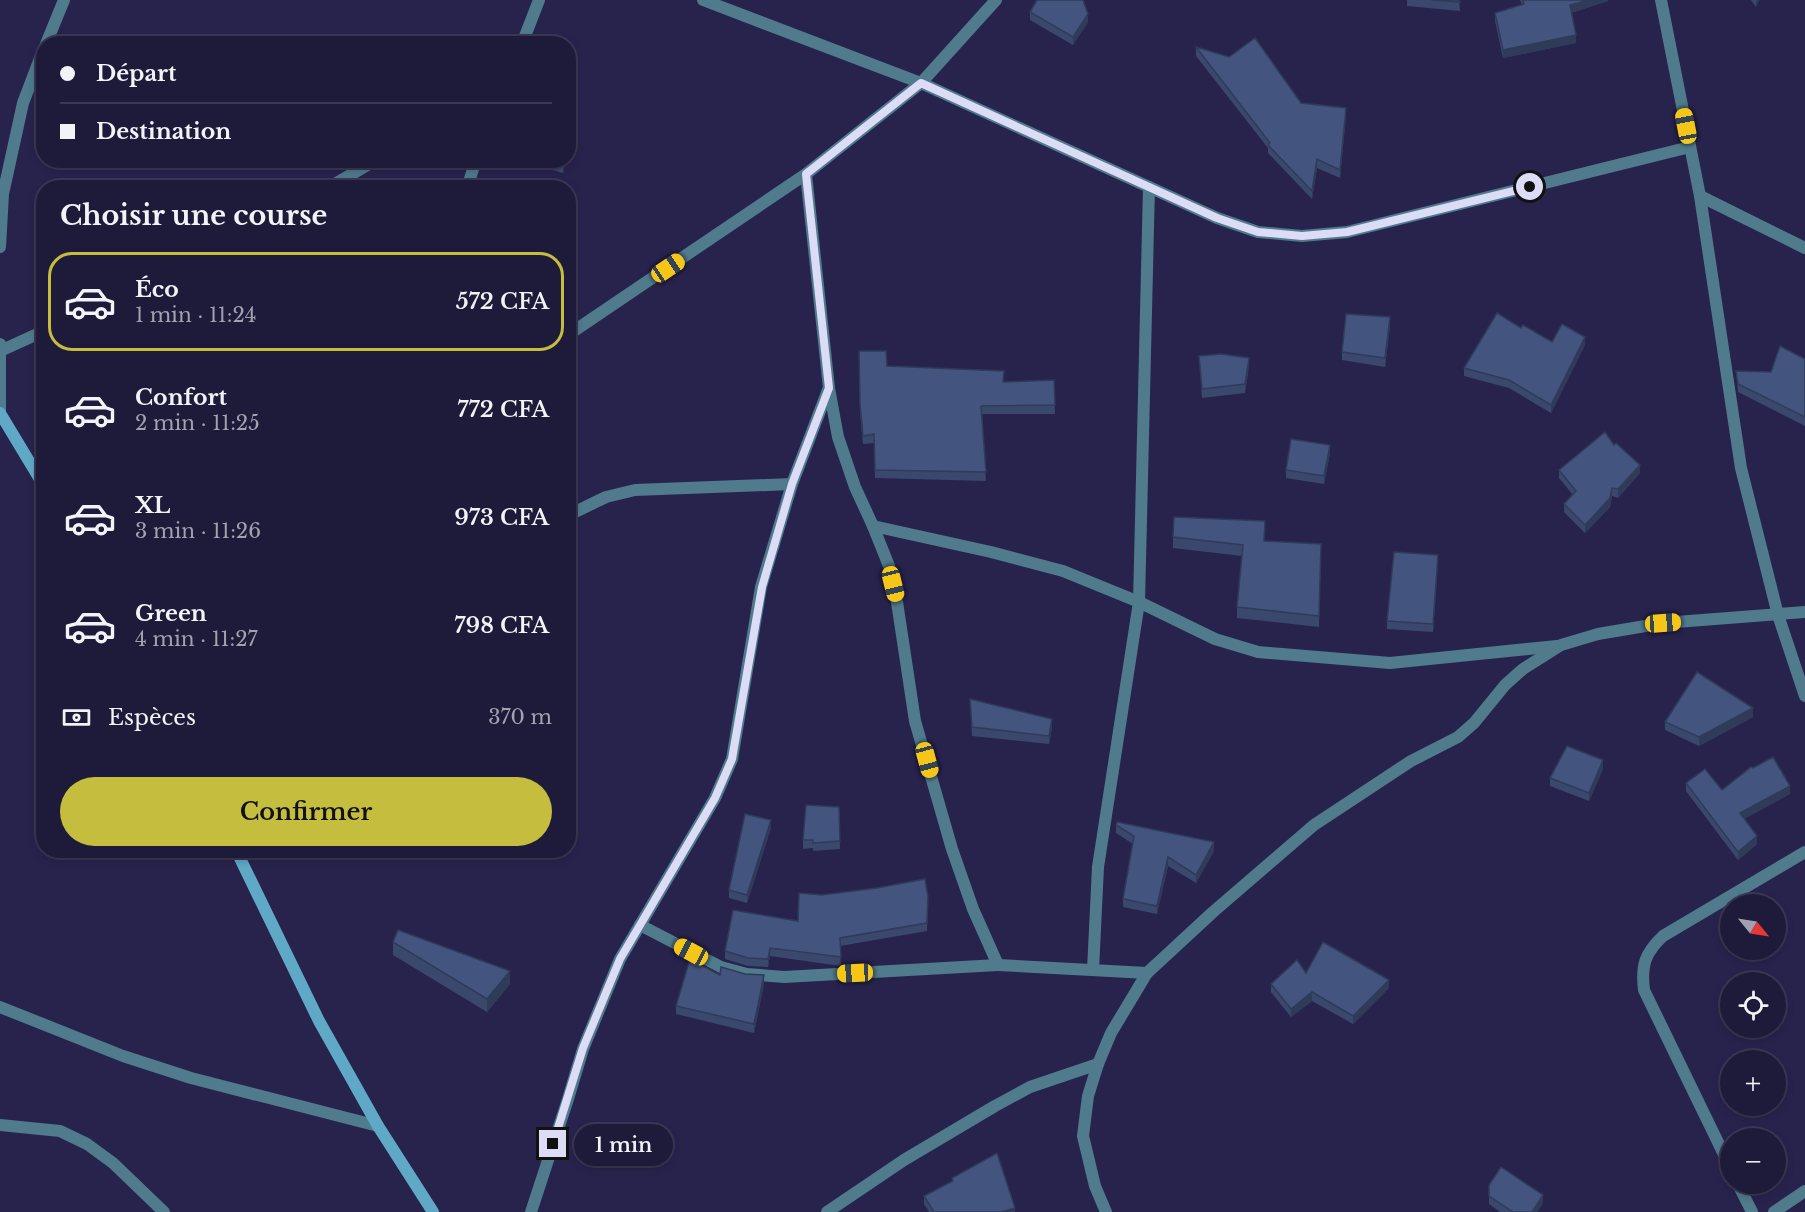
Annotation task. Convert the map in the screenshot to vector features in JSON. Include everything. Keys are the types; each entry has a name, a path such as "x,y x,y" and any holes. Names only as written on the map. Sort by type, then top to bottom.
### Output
{"street":[{"path":"49,36 64,0"},
{"path":"525,36 539,0"},
{"path":"703,0 921,83 1217,218 1258,232 1302,236 1347,232 1690,147"},
{"path":"576,330 806,174 921,83 996,0"},
{"path":"1660,0 1700,196 1741,468 1778,615 1805,696"},
{"path":"0,248 3,194 23,103 36,69"},
{"path":"342,180 362,168"},
{"path":"806,174 829,388 838,437 855,488 889,567 897,602 915,722 952,849 973,909 999,965"},
{"path":"1093,970 1098,867 1139,602 1149,187"},
{"path":"1700,196 1805,248"},
{"path":"0,351 36,335"},
{"path":"0,344 0,415 36,473"},
{"path":"531,1212 583,1048 620,959 715,798 732,759 762,587 792,484 829,388"},
{"path":"576,513 606,497 635,490 792,484"},
{"path":"873,526 991,552 1063,571 1139,602 1215,639 1257,652 1390,663 1561,645 1630,627 1805,612"},
{"path":"1106,1212 1095,1186 1083,1136 1088,1096 1111,1033 1147,973 1213,912 1314,825 1411,761 1458,737 1511,680 1561,645"},
{"path":"1720,1147 1644,990 1642,973 1644,962 1652,946 1663,936 1805,852"},
{"path":"240,858 319,1021 378,1126 433,1212"},
{"path":"640,925 722,967 747,974 784,977 999,965 1147,973"},
{"path":"0,1007 123,1056 191,1078 378,1126"},
{"path":"830,1211 904,1160 995,1106 1030,1087 1098,1064"},
{"path":"0,1125 60,1131 87,1144 113,1163 164,1212"},
{"path":"1774,1212 1805,1191"},
{"path":"1743,1194 1752,1212"}],"building":[{"path":"1037,0 1083,0 1088,14 1073,37 1030,12"},
{"path":"1431,0 1459,0 1460,2"},
{"path":"1523,0 1584,0 1570,5 1576,35 1503,50 1495,13 1524,4"},
{"path":"1255,38 1301,103 1346,108 1340,170 1317,159 1312,191 1268,145 1270,143 1196,47 1229,57"},
{"path":"1497,313 1521,328 1523,325 1552,342 1562,324 1585,337 1551,405 1509,380 1464,368"},
{"path":"1346,314 1390,317 1385,358 1342,352"},
{"path":"1780,346 1805,359 1805,417 1738,384 1736,371 1771,372"},
{"path":"859,351 886,351 887,366 1004,371 1003,382 1054,380 1055,405 981,406 986,472 875,470 874,434 863,436"},
{"path":"1221,354 1249,358 1245,384 1202,389 1199,356"},
{"path":"1605,432 1614,445 1616,443 1640,465 1618,489 1612,488 1610,498 1585,525 1564,504 1576,491 1559,470"},
{"path":"1291,439 1330,445 1324,476 1286,470"},
{"path":"1174,517 1265,521 1264,541 1321,544 1319,616 1237,607 1243,545 1173,537"},
{"path":"1394,552 1438,555 1433,624 1387,621"},
{"path":"1697,672 1753,708 1699,737 1665,722"},
{"path":"970,699 1052,719 1049,736 972,727"},
{"path":"1567,746 1603,760 1589,793 1550,778"},
{"path":"1773,757 1790,786 1740,813 1757,836 1738,852 1686,783 1705,769 1722,790 1751,767"},
{"path":"806,805 839,807 840,841 813,843 813,840 803,840"},
{"path":"745,814 771,820 747,895 729,890"},
{"path":"1117,822 1214,842 1196,875 1168,857 1157,906 1123,899 1134,836 1116,825"},
{"path":"925,879 928,897 927,923 840,938 841,957 770,948 768,959 748,958 725,951 733,910 798,921 799,893 822,895"},
{"path":"398,930 510,971 487,999 393,942"},
{"path":"1323,942 1389,980 1353,1016 1312,992 1291,1009 1271,984 1297,960 1306,973"},
{"path":"690,959 720,975 721,967 745,974 764,975 754,1024 676,1006"},
{"path":"997,1153 1015,1208 1001,1212 934,1212 924,1196"},
{"path":"1501,1167 1543,1195 1532,1212 1513,1212 1489,1196 1489,1185"}],"route":[{"path":"553,1144 583,1048 620,959 715,798 732,759 762,587 792,484 829,388 806,174 921,83 1217,218 1258,232 1302,236 1347,232 1530,187"}]}
